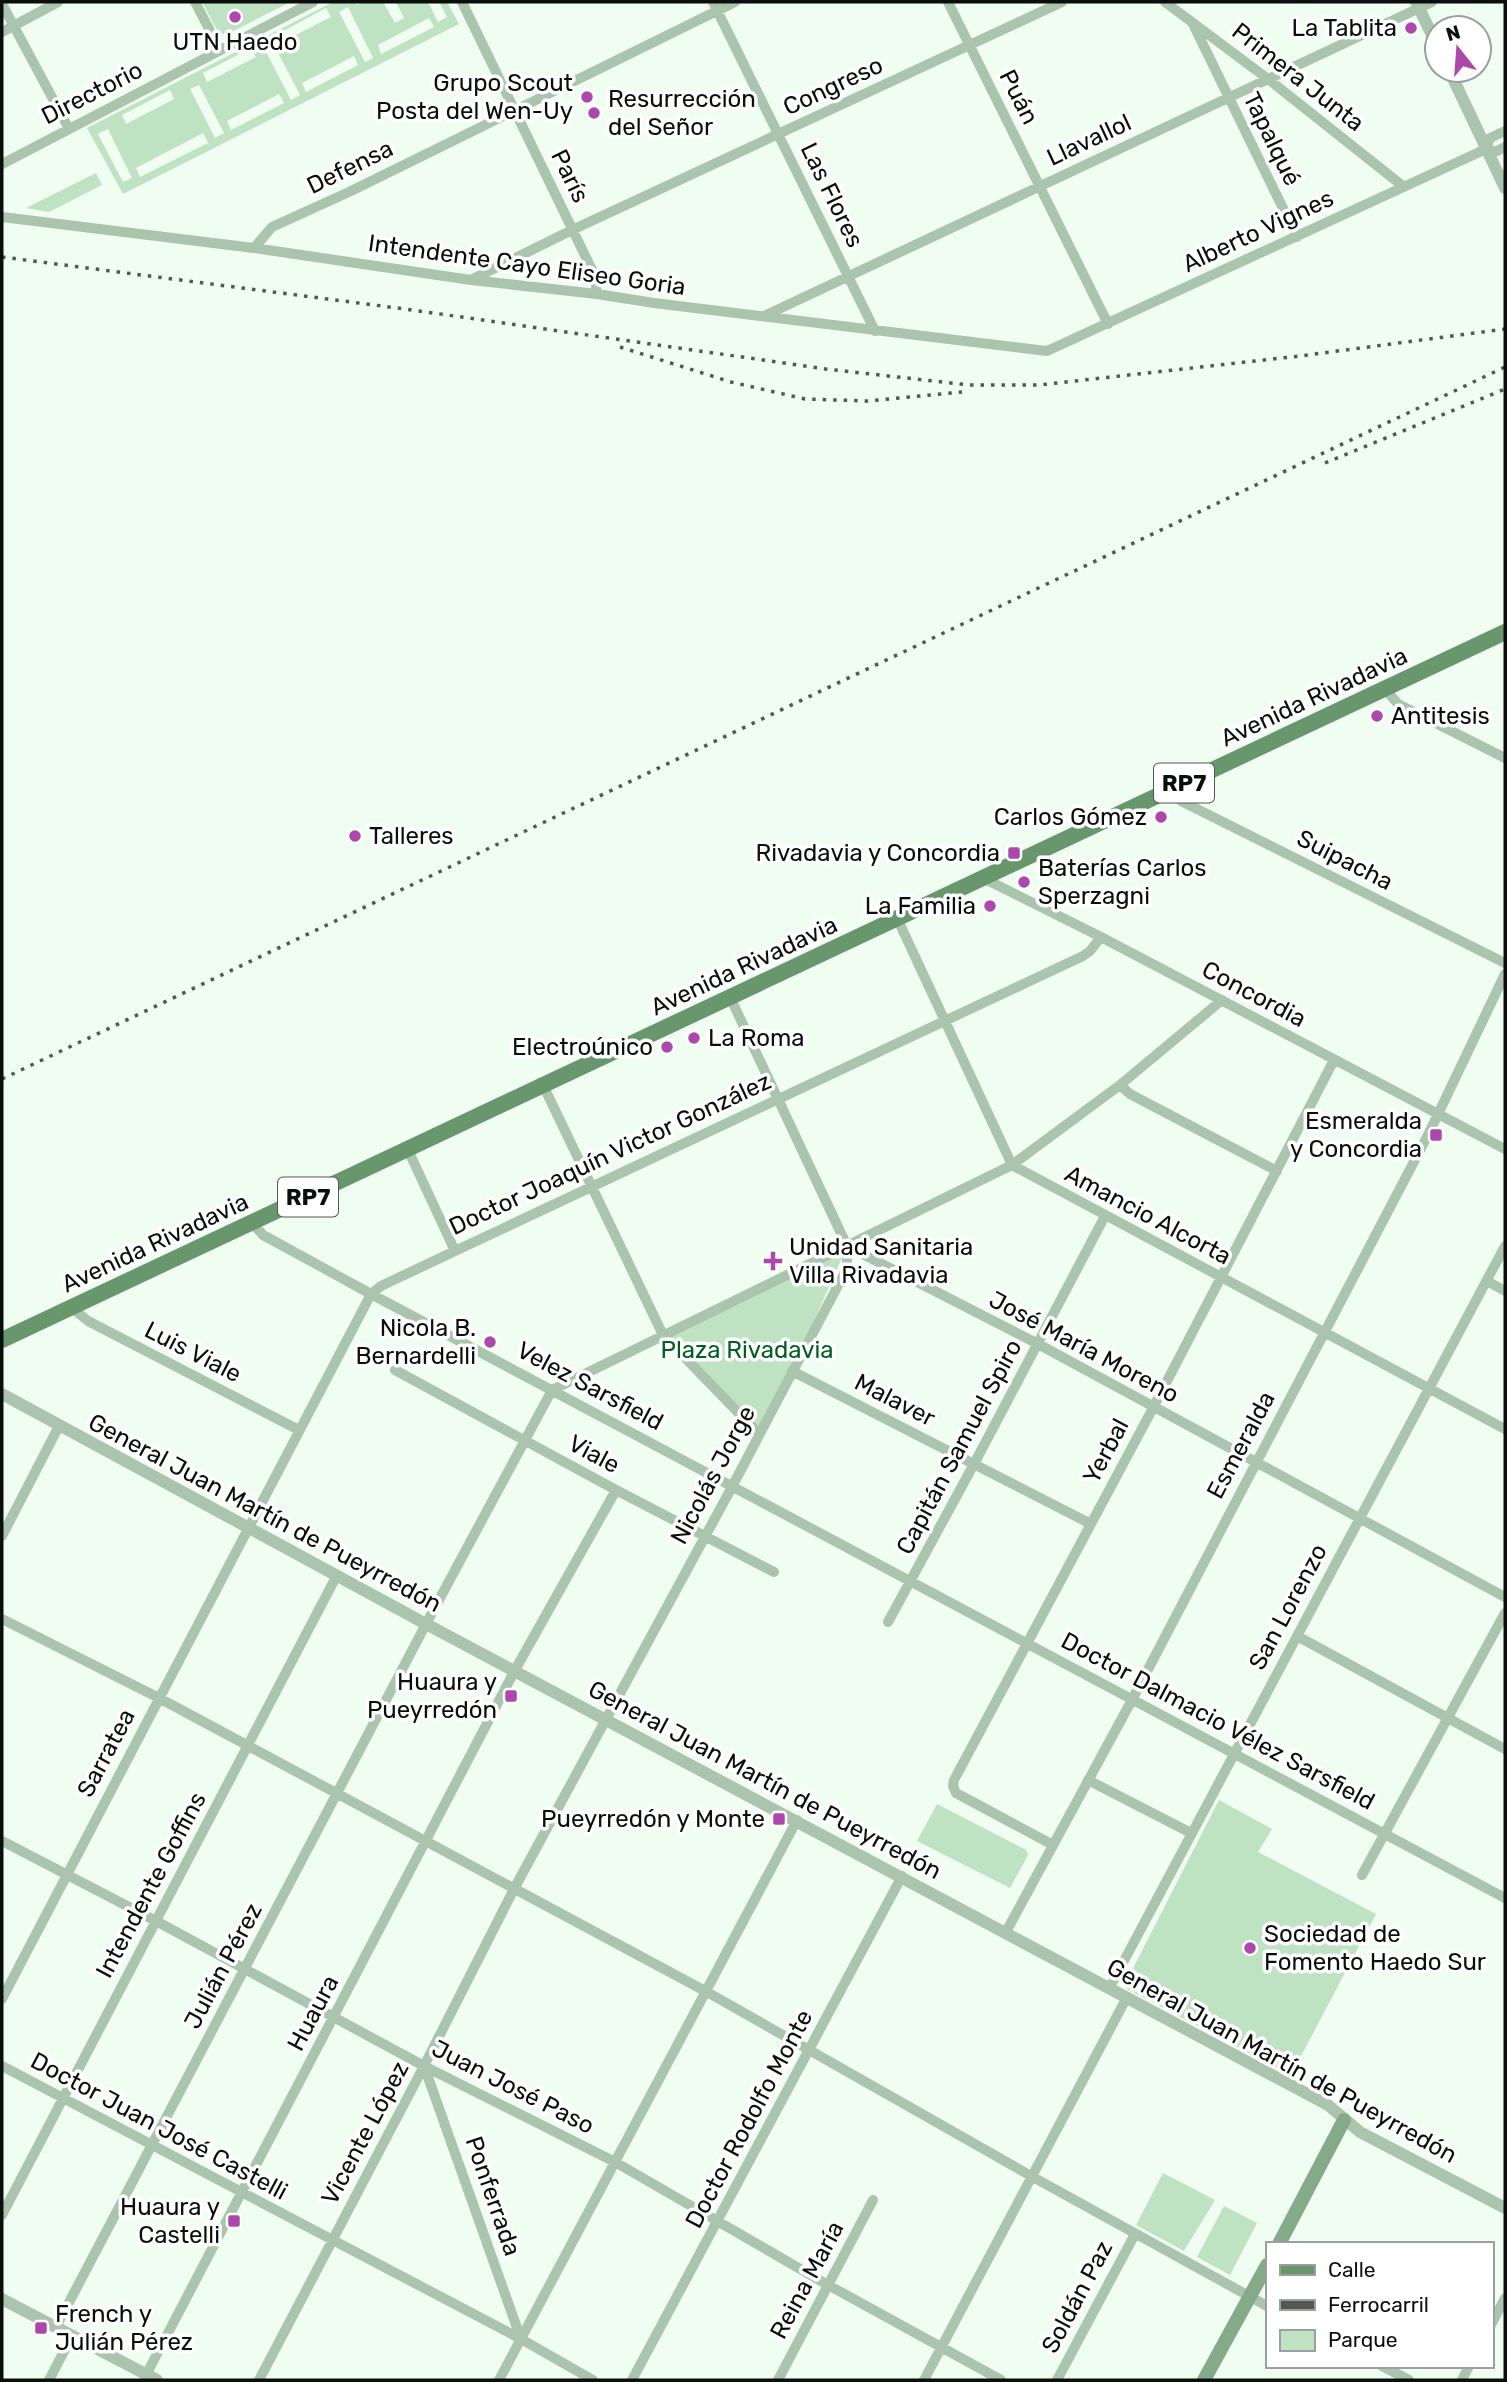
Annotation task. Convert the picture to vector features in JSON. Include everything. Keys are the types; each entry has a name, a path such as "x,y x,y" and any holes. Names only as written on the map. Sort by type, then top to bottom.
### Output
{"main road":[{"name":"Avenida Rivadavia","path":"2,1340 1505,632"},
{"path":"1280,2242 1344,2120"},
{"path":"1204,2380 1266,2267"}],"street":[{"path":"2,32 58,2"},
{"path":"195,2 220,50"},
{"name":"Directorio","path":"2,164 313,2"},
{"name":"París","path":"462,2 595,276 597,294"},
{"name":"Defensa","path":"254,248 272,227 514,110 716,6 735,2"},
{"name":"Puán","path":"948,2 1108,324"},
{"name":"Congreso","path":"471,280 572,230 1062,2"},
{"name":"Primera Junta","path":"1165,2 1268,79 1404,187"},
{"name":"Llavallol","path":"764,316 1229,98 1418,5 1432,2"},
{"path":"2,4 69,129"},
{"name":"Las Flores","path":"716,6 874,331"},
{"name":"Tapalqué","path":"1192,22 1297,237"},
{"path":"1456,84 1505,188"},
{"name":"Alberto Vignes","path":"1486,149 1490,138 1505,131"},
{"name":"Alberto Vignes","path":"1047,351 1486,149 1497,151 1505,147"},
{"name":"Intendente Cayo Eliseo Goria","path":"2,217 254,248 471,280 1047,351"},
{"path":"1385,689 1398,704 1505,758"},
{"name":"Suipacha","path":"1173,788 1181,801 1505,963"},
{"name":"Concordia","path":"983,878 1505,1149"},
{"path":"897,918 1012,1166"},
{"name":"Doctor Joaquín Victor González","path":"371,1294 381,1286 454,1251 1083,956 1101,937"},
{"name":"Esmeralda","path":"1006,1932 1133,1698 1438,1115 1505,974"},
{"path":"730,997 848,1246"},
{"path":"552,1390 1012,1166 1120,1085 1222,1000"},
{"name":"Yerbal","path":"1053,1845 956,1793 954,1780 1153,1408 1334,1060"},
{"path":"543,1085 663,1335 759,1434"},
{"path":"1120,1085 1130,1094 1277,1171"},
{"path":"408,1150 454,1251"},
{"name":"Amancio Alcorta","path":"1012,1166 1505,1429"},
{"name":"Capitán Samuel Spiro","path":"888,1622 1105,1216"},
{"name":"Velez Sarsfield","path":"252,1223 264,1235 371,1294 912,1580"},
{"name":"José María Moreno","path":"848,1246 1038,1344 1505,1597"},
{"name":"Nicolás Jorge","path":"605,1720 844,1274 848,1246"},
{"name":"San Lorenzo","path":"1110,1987 1505,1246"},
{"path":"1487,1281 1505,1291"},
{"path":"248,1527 371,1294"},
{"name":"Luis Viale","path":"71,1307 88,1321 299,1430"},
{"name":"Viale","path":"395,1370 774,1572"},
{"name":"Malaver","path":"792,1371 1091,1524"},
{"name":"Julián Pérez","path":"56,2327 552,1390"},
{"name":"General Juan Martín de Pueyrredón","path":"2,1394 605,1720 1328,2105 1360,2132 1505,2208"},
{"path":"2,1536 59,1426"},
{"name":"Huaura","path":"152,2377 241,2193 515,1670 616,1490"},
{"name":"Sarratea","path":"2,1998 248,1527"},
{"name":"Intendente Goffins","path":"2,2215 337,1575"},
{"name":"Doctor Dalmacio Vélez Sarsfield","path":"912,1580 1505,1898"},
{"path":"1362,1875 1505,1613"},
{"path":"2,1619 159,1698 707,1992 1266,2306"},
{"path":"1297,1636 1505,1749"},
{"name":"Vicente López","path":"259,2380 514,1889 605,1720"},
{"path":"1088,1780 1191,1833"},
{"path":"499,2380 797,1820"},
{"name":"Juan José Paso","path":"2,1841 424,2066 615,2162 1000,2380"},
{"name":"Doctor Rodolfo Monte","path":"632,2380 902,1877"},
{"path":"924,2380 1127,1997"},
{"name":"Doctor Juan José Castelli","path":"2,2066 593,2380"},
{"name":"Ponferrada","path":"424,2066 521,2340"},
{"name":"Reina María","path":"778,2380 873,2200"},
{"name":"Soldán Paz","path":"1057,2380 1135,2234"},
{"path":"1493,2321 1505,2298"},
{"path":"2,2299 152,2377"},
{"path":"49,2380 72,2336"},
{"path":"1386,2368 1409,2380"}],"green space":[{"name":"UTN Haedo","path":"202,2 290,2 226,35 218,32"},
{"path":"333,2 355,2 357,5 362,2 383,2 395,23 404,18 396,2 428,2 438,22 447,17 439,2 447,2 459,24 123,194 87,128","holes":["348,7 373,58 365,62 339,12","326,8 331,17 282,42 278,34","429,18 434,27 381,54 378,45","275,47 300,95 291,100 266,52","251,48 256,57 207,82 203,73","354,56 358,65 306,92 302,83","199,85 224,133 215,138 190,89","170,90 174,99 126,124 122,115","279,94 284,103 231,130 227,121","108,129 132,178 123,182 98,134","203,133 208,143 140,177 136,168"]},
{"path":"96,173 102,185 49,212 26,208"},
{"name":"Plaza Rivadavia","path":"847,1246 792,1371 759,1434 663,1335"},
{"name":"Sociedad de Fomento Haedo Sur","path":"1219,1800 1272,1829 1258,1852 1376,1914 1291,2075 1127,1989 1126,1982"},
{"path":"937,1804 1026,1850 1028,1855 1010,1888 917,1841"},
{"path":"1163,2173 1215,2200 1184,2251 1136,2225"},
{"path":"1224,2206 1257,2223 1230,2275 1197,2257"}],"railway":[{"path":"2,257 405,309 826,369 969,385 1039,385 1300,356 1505,329"},
{"path":"620,347 731,382 805,399 867,401 962,392"},
{"path":"2,1079 1505,367"},
{"path":"1325,463 1505,389"}],"place":[{"name":"UTN Haedo","path":"235,17"},
{"name":"La Tablita","path":"1411,28"},
{"name":"Grupo Scout Posta del Wen-Uy","path":"587,97"},
{"name":"Resurrección del Señor","path":"594,113"},
{"name":"Antitesis","path":"1377,716"},
{"name":"Carlos Gómez","path":"1161,817"},
{"name":"Talleres","path":"355,836"},
{"name":"Rivadavia y Concordia","path":"1014,853"},
{"name":"Baterías Carlos Sperzagni","path":"1024,882"},
{"name":"La Familia","path":"990,906"},
{"name":"La Roma","path":"694,1038"},
{"name":"Electroúnico","path":"667,1047"},
{"name":"Esmeralda y Concordia","path":"1436,1135"},
{"name":"Unidad Sanitaria Villa Rivadavia","path":"773,1261"},
{"name":"Nicola B. Bernardelli","path":"490,1342"},
{"name":"Huaura y Pueyrredón","path":"511,1696"},
{"name":"Pueyrredón y Monte","path":"779,1819"},
{"name":"Sociedad de Fomento Haedo Sur","path":"1250,1948"},
{"name":"Huaura y Castelli","path":"234,2221"},
{"name":"French y Julián Pérez","path":"41,2328"}]}
